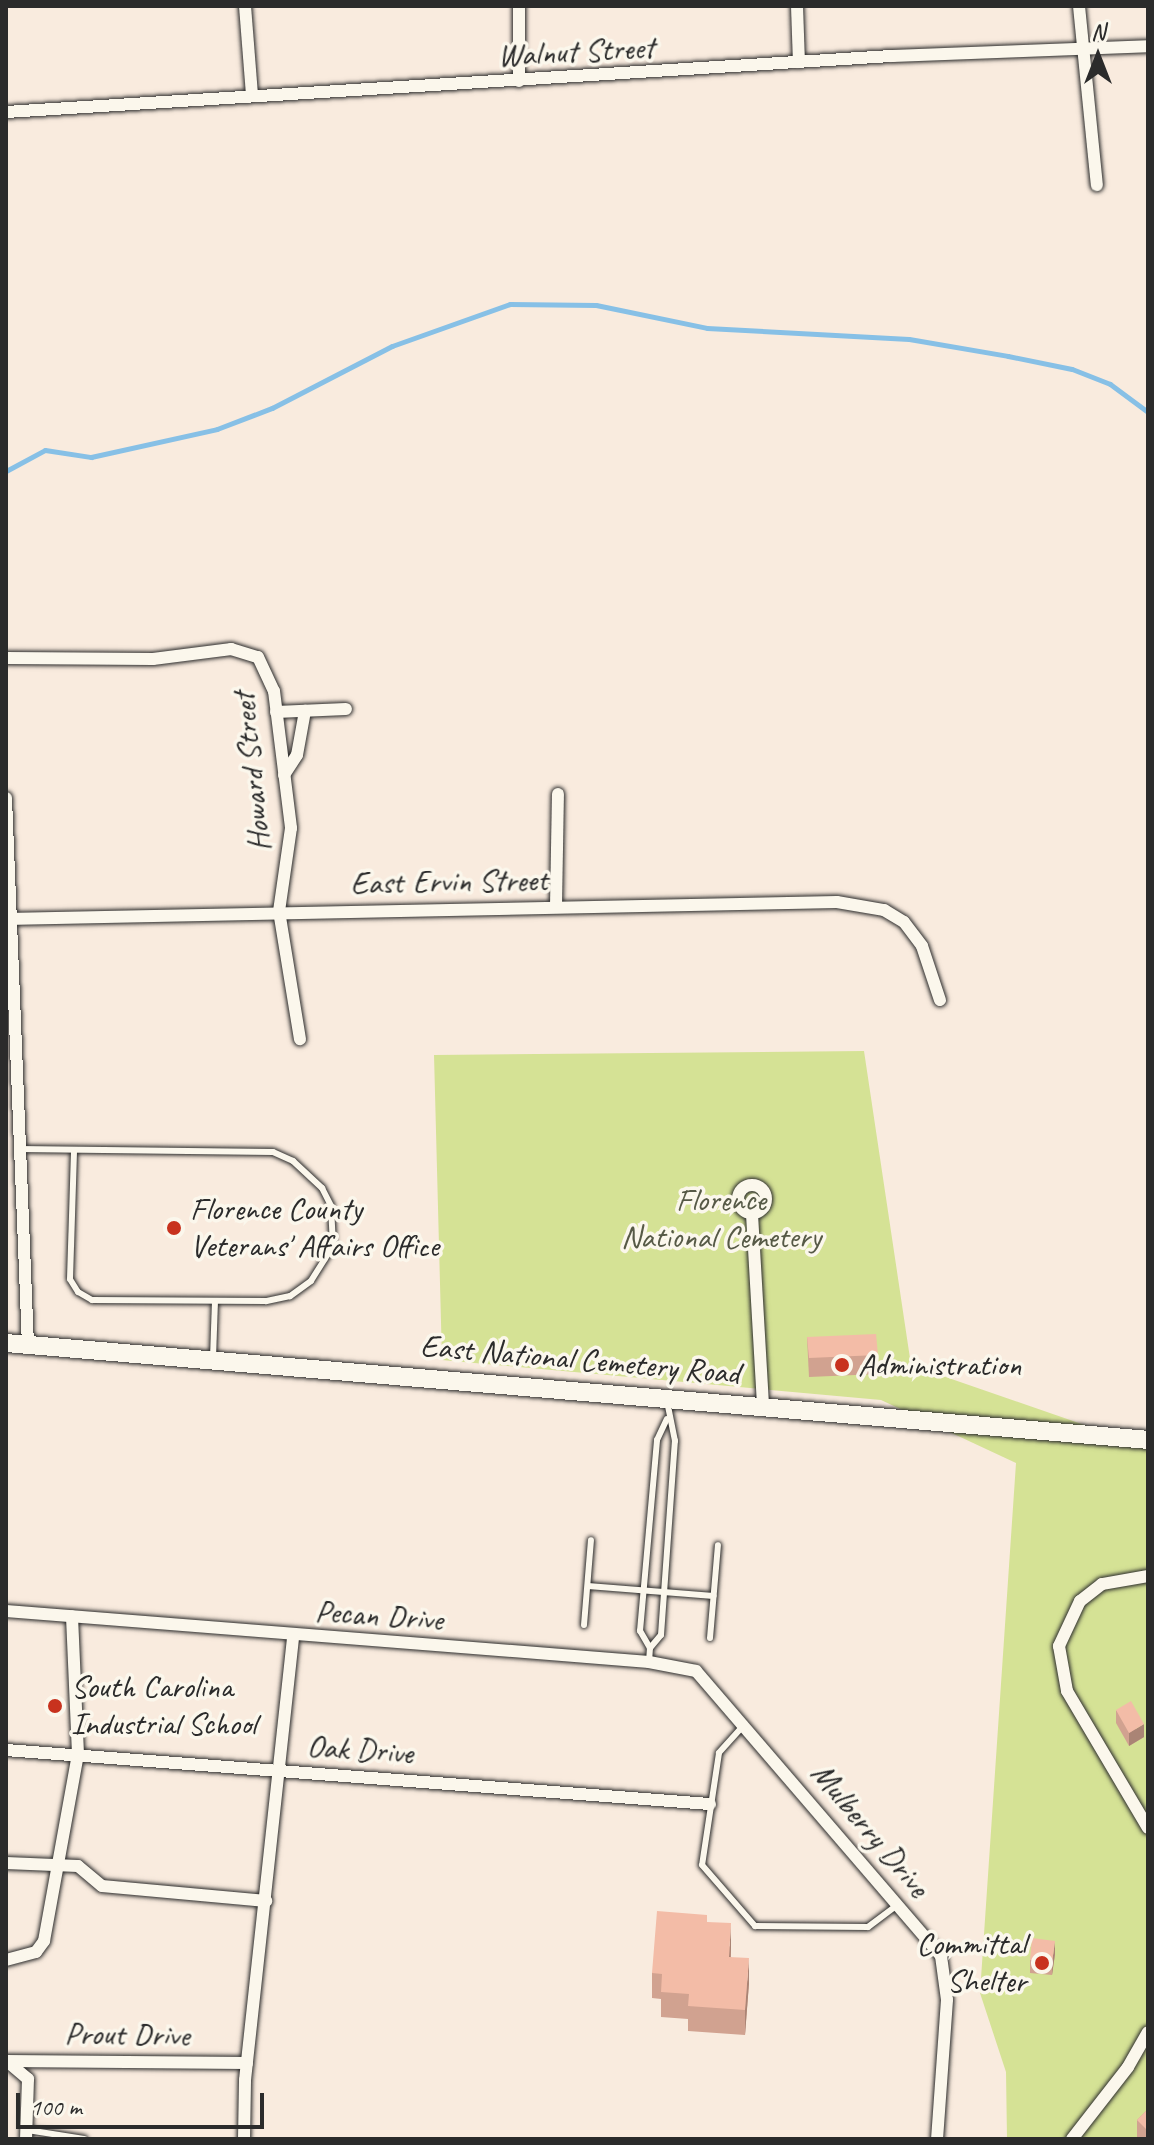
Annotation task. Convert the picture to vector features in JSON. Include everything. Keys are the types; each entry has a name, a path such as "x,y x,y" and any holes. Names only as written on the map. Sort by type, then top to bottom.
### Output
{"street":[{"path":"245,6 252,94"},
{"path":"519,6 519,81"},
{"path":"797,6 799,62"},
{"path":"1079,6 1097,185"},
{"name":"Walnut Street","path":"6,112 252,94 519,81 799,62 1148,46"},
{"name":"Howard Street","path":"6,658 153,659 246,652 265,668 276,712 291,828 279,911 300,1039"},
{"path":"276,712 346,709"},
{"path":"284,775 297,755 305,711"},
{"path":"556,906 558,794"},
{"path":"6,798 28,1345"},
{"name":"East Ervin Street","path":"9,919 279,911 837,902 892,914 918,939 940,1000"},
{"path":"752,1214 763,1405"},
{"name":"East National Cemetery Road","path":"6,1343 1148,1440"},
{"path":"1148,1576 1102,1584 1080,1601 1059,1646 1067,1691 1148,1828"},
{"name":"Pecan Drive","path":"6,1611 649,1662 696,1671 732,1707"},
{"path":"6,1960 36,1952 44,1941 78,1754 72,1616"},
{"path":"244,2139 247,2063 281,1770 293,1636"},
{"name":"Mulberry Drive","path":"732,1707 941,1956 948,1980 937,2139"},
{"name":"Oak Drive","path":"6,1750 710,1804"},
{"path":"6,1863 78,1866 102,1886 266,1901"},
{"path":"1072,2139 1128,2067 1148,2032"},
{"path":"6,2061 18,2066 28,2079 27,2134"},
{"name":"Prout Drive","path":"6,2061 247,2063"}],"lane":[{"path":"19,1149 273,1152 312,1175 331,1206 333,1246 317,1273 290,1296 215,1301 92,1300 78,1292 70,1279 74,1150"},
{"path":"213,1360 215,1301"},
{"path":"650,1648 661,1635 675,1441 667,1419 667,1397"},
{"path":"649,1662 650,1648 640,1631 657,1440 667,1419"},
{"path":"584,1625 591,1540"},
{"path":"710,1638 718,1545"},
{"path":"588,1586 714,1596"},
{"path":"745,1723 719,1753 702,1865 755,1926 868,1927 899,1904"},
{"path":"27,2134 84,2139"}],"green space":[{"name":"Florence National Cemetery","path":"864,1051 911,1365 1148,1447 1148,2139 1007,2139 1006,2072 980,1993 1016,1463 881,1400 442,1360 434,1055"}],"building":[{"path":"876,1334 878,1355 809,1358 807,1337"},
{"path":"1131,1701 1144,1724 1129,1733 1116,1710"},
{"path":"657,1911 707,1915 707,1922 731,1923 729,1957 749,1958 745,2010 688,2006 689,1994 661,1992 662,1974 652,1973"},
{"path":"1032,1938 1055,1941 1052,1963 1030,1960"},
{"path":"1148,2109 1148,2131 1137,2120"}],"waterway":[{"path":"6,471 45,450 91,457 217,429 272,408 392,346 510,304 596,305 707,328 909,339 1072,369 1110,384 1148,412"}],"place":[{"name":"Florence County Veterans' Affairs Office","path":"174,1228"},
{"name":"Administration","path":"842,1365"},
{"name":"South Carolina Industrial School","path":"55,1706"},
{"name":"Committal Shelter","path":"1042,1963"}]}
